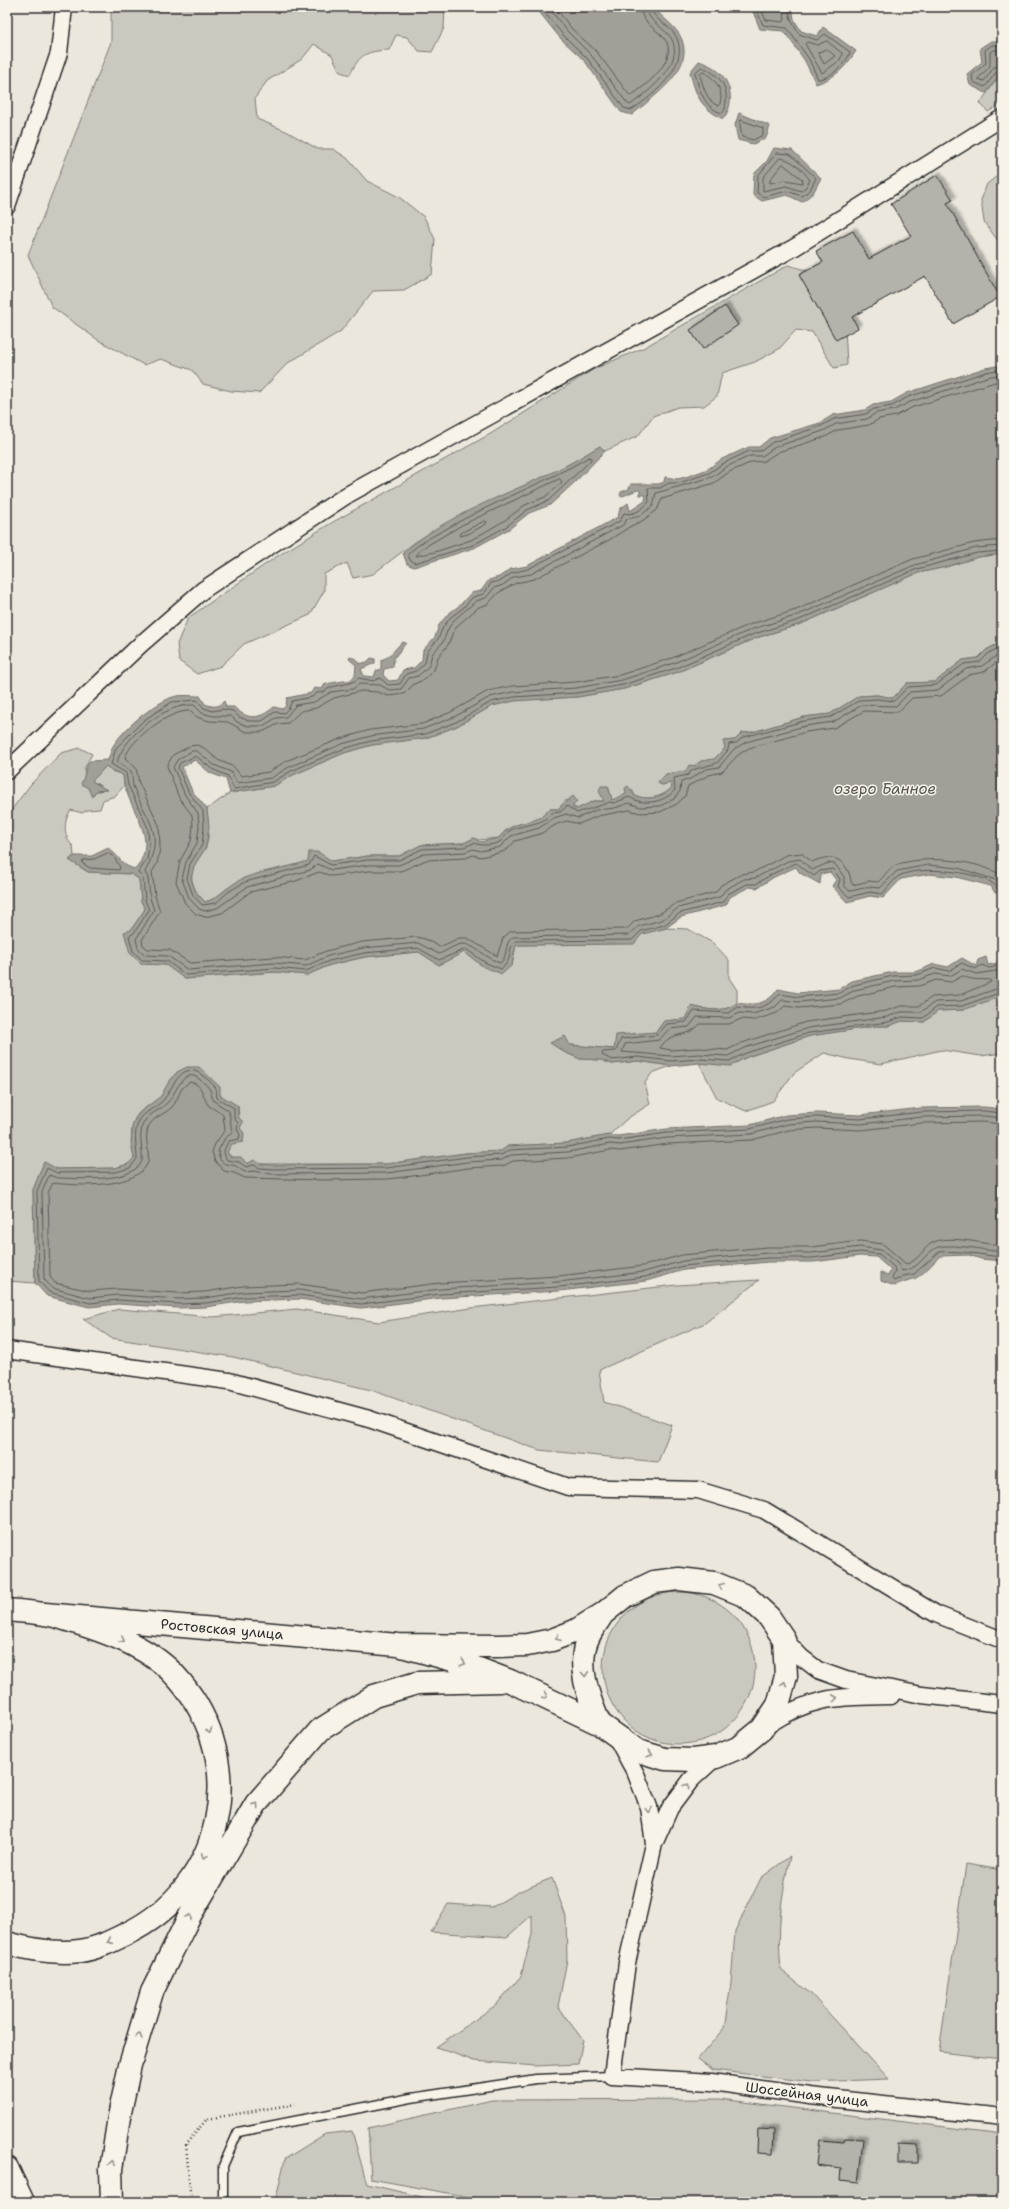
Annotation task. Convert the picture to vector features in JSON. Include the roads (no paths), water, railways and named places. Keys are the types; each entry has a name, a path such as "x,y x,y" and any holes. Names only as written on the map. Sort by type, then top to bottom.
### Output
{"main road":[{"path":"678,1579 714,1583 746,1596 769,1618 784,1639 786,1676 778,1705 762,1729 740,1748 716,1757 692,1760 665,1759 638,1751 608,1730 510,1681 463,1663 398,1645 527,1645 552,1640 569,1633 604,1613 625,1596 654,1582 678,1579"},
{"path":"7,1610 45,1614 110,1634 150,1655 180,1681 204,1716 218,1756 220,1793 216,1830 198,1870 173,1902 155,1918 106,1944 81,1951 56,1952 28,1949 7,1943"},
{"path":"604,1613 588,1638 584,1659 590,1702 608,1730"},
{"name":"Ростовская улица","path":"45,1614 398,1645"},
{"path":"112,2202 111,2169 120,2117 130,2066 152,1992 189,1917 256,1804 320,1730 374,1696 417,1683 510,1681"},
{"path":"7,2168 22,2202"}],"street":[{"path":"7,206 59,53 64,7"},
{"path":"7,771 140,645 202,590 347,495 795,247 1002,118"},
{"path":"7,1350 229,1381 369,1419 568,1487 698,1490 764,1510 936,1614 1002,1640"},
{"path":"784,1639 801,1657 818,1670 846,1680 922,1695 1002,1704"},
{"path":"762,1729 788,1711 806,1704 835,1697 922,1695"},
{"path":"608,1730 636,1774 646,1800 654,1844"},
{"path":"612,2076 627,1963 654,1844 670,1808 691,1780 716,1757"},
{"name":"Шоссейная улица","path":"612,2076 712,2082 810,2096 1002,2117"}],"lane":[{"path":"223,2202 223,2166 238,2132 411,2098 536,2078 612,2076"}],"water":[{"path":"539,7 654,7 680,35 684,51 682,62 677,73 660,92 632,115 621,112 584,60 561,39 540,13"},
{"path":"751,7 792,7 794,19 801,31 817,36 823,27 856,51 839,72 829,79 816,84 805,61 784,31 760,29"},
{"path":"991,41 1002,41 1002,72 986,93 970,85 967,74 982,62 980,48"},
{"path":"699,61 714,68 720,73 728,85 730,92 729,106 723,119 715,115 704,105 694,88 690,72"},
{"path":"739,113 770,126 766,138 753,144 738,140 735,125"},
{"path":"774,148 792,150 821,178 813,193 802,202 787,195 762,201 753,195 754,174 767,161"},
{"name":"озеро Банное","path":"1002,365 1002,554 978,557 946,567 918,573 801,624 756,638 678,672 624,689 577,697 514,701 492,706 457,726 426,738 372,745 344,753 293,775 274,786 230,793 226,779 210,773 195,760 182,767 192,791 207,809 209,827 206,847 194,866 191,879 196,893 205,902 244,878 308,861 309,852 318,852 332,861 368,856 399,856 421,845 464,843 474,838 480,842 499,838 511,827 537,819 549,809 558,809 573,796 577,801 572,807 577,809 594,801 604,801 599,791 601,786 608,786 612,800 626,794 625,788 628,786 635,796 650,798 660,796 672,787 671,783 662,785 658,783 666,774 686,771 689,765 697,766 701,761 714,759 725,748 723,741 735,740 742,733 753,732 804,717 830,714 859,696 877,695 893,698 907,683 935,682 963,660 978,658 986,650 1002,642 1002,890 995,893 991,886 956,877 929,874 901,879 883,898 870,896 847,902 832,886 836,880 830,872 821,874 820,884 800,873 796,867 774,877 757,888 749,887 730,897 726,905 681,917 666,928 642,934 634,944 516,945 512,965 502,974 484,967 464,952 439,965 419,952 365,957 330,965 307,975 275,972 185,979 166,965 141,964 130,953 124,932 131,930 145,909 141,901 139,879 131,874 88,872 69,860 74,856 92,856 108,848 127,866 136,869 143,856 145,845 144,833 125,788 123,775 106,766 92,781 107,790 96,791 92,797 88,788 81,784 90,761 108,760 113,746 124,732 138,718 162,702 177,696 200,696 205,704 217,706 224,701 226,707 234,707 244,715 254,717 259,716 274,707 282,709 286,706 287,698 311,693 314,688 322,689 325,684 350,680 355,676 356,665 349,659 350,657 356,659 359,664 367,662 371,658 375,659 375,663 361,669 364,676 374,677 376,671 381,669 381,660 388,657 402,642 406,643 394,658 393,667 384,669 383,675 389,681 398,680 403,670 414,668 422,660 423,650 435,637 439,625 448,614 460,605 471,593 481,591 489,580 499,577 511,569 527,566 618,517 620,509 628,503 630,511 645,501 646,495 640,495 640,490 620,496 621,492 629,489 631,484 659,484 664,482 665,477 678,479 689,476 708,469 722,459 749,447 759,447 770,438 820,423 833,415 865,410 873,405 891,402 907,393 985,368"},
{"path":"600,446 605,451 550,505 529,513 509,529 474,548 414,567 407,564 403,553 440,526 459,515 568,465"},
{"path":"999,956 1002,957 1002,996 963,1010 938,1011 924,1022 902,1021 888,1026 876,1026 810,1036 747,1057 730,1066 699,1063 671,1066 638,1061 612,1064 601,1060 580,1059 564,1052 550,1043 565,1036 570,1045 614,1049 616,1035 656,1032 664,1021 685,1019 691,1006 715,1010 727,1008 737,1003 755,1004 770,998 778,989 798,993 839,989 852,981 893,972 916,972 934,964 948,967 962,958 976,966 978,960 986,957 988,965 997,963"},
{"path":"187,1067 199,1067 220,1087 220,1095 238,1106 238,1117 243,1122 240,1128 244,1133 243,1142 232,1144 227,1152 231,1157 241,1157 247,1164 254,1160 261,1164 273,1165 386,1164 466,1153 501,1151 508,1146 567,1143 609,1135 618,1136 667,1129 750,1125 786,1115 816,1113 860,1115 921,1108 984,1107 1002,1109 1002,1261 981,1259 969,1255 940,1256 926,1271 916,1278 895,1286 881,1281 881,1272 888,1276 891,1270 876,1257 860,1256 813,1262 768,1262 684,1270 646,1281 559,1291 441,1298 361,1308 299,1299 244,1301 206,1307 178,1308 118,1304 89,1307 47,1296 35,1283 33,1190 44,1162 57,1169 115,1168 128,1164 134,1158 131,1143 133,1123 140,1112 161,1096 168,1083 177,1072"}]}
